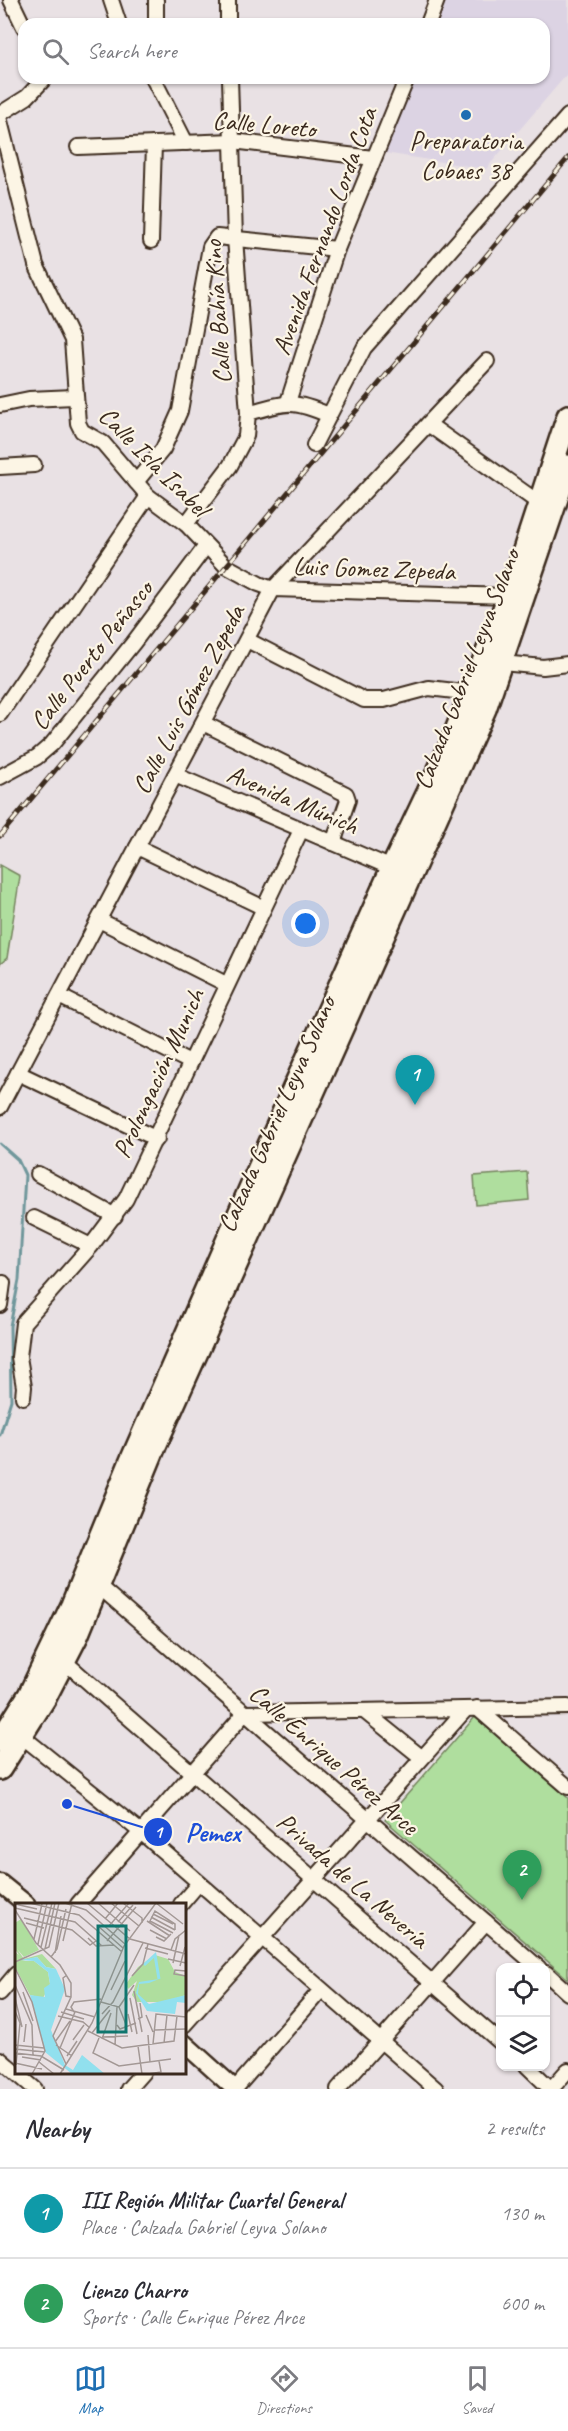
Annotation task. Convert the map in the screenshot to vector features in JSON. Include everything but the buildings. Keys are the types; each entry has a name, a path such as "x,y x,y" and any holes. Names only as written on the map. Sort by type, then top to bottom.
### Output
{"main road":[{"name":"Calzada Gabriel Leyva Solano","path":"0,1769 22,1737 64,1661 130,1461 158,1423 252,1209 392,867 450,746 509,596 568,416"},
{"name":"Calzada Gabriel Leyva Solano","path":"252,1209 412,876 485,709 568,466"},
{"name":"Calzada Gabriel Leyva Solano","path":"0,1741 29,1695 92,1580"}],"street":[{"path":"11,0 20,18"},
{"path":"111,0 116,18"},
{"path":"156,0 156,18"},
{"path":"228,0 228,18"},
{"path":"430,18 437,0"},
{"path":"0,114 27,97 39,84"},
{"path":"158,84 186,143"},
{"name":"Calle Bahía Kino","path":"186,524 230,466 246,436 248,413 235,238 230,84"},
{"name":"Avenida Fernando Lorda Cota","path":"288,402 337,249 404,84"},
{"path":"314,445 364,348 568,116"},
{"name":"Calle Isla Isabel","path":"0,121 36,266 72,340 74,397 82,431 102,443 148,496 186,524 235,572 273,589"},
{"name":"Calle Loreto","path":"78,147 233,141 374,158"},
{"path":"151,241 154,144"},
{"path":"136,482 163,450 180,411 211,243 217,237 337,249"},
{"name":"Calle Luis Gómez Zepeda","path":"0,1107 273,589 487,361"},
{"path":"0,405 29,399 74,397"},
{"path":"248,413 288,402 300,403 329,415"},
{"path":"428,424 539,503"},
{"path":"0,467 34,465"},
{"path":"0,714 148,496"},
{"name":"Calle Puerto Peñasco","path":"0,777 37,757 52,744 135,642 206,546"},
{"name":"Luis Gomez Zepeda","path":"273,589 509,596"},
{"path":"247,640 364,700 384,700 429,688 472,693"},
{"path":"502,663 543,667 568,664"},
{"path":"203,723 346,794 348,800 333,843"},
{"name":"Avenida Múnich","path":"175,775 412,876"},
{"name":"Prolongación Munich","path":"22,1397 24,1387 19,1352 23,1323 115,1216 157,1139 226,984 301,830"},
{"path":"137,847 262,907"},
{"path":"99,920 226,984"},
{"path":"59,996 190,1062"},
{"path":"18,1073 157,1139"},
{"path":"38,1174 115,1216"},
{"path":"34,1218 91,1246"},
{"path":"0,1305 3,1283"},
{"name":"Calle Enrique Pérez Arce","path":"92,1580 533,1963"},
{"name":"Privada de La Nevería","path":"64,1661 433,1980 496,2037"},
{"path":"80,1903 245,1713 568,1707"},
{"path":"186,2023 421,1757 471,1709"},
{"path":"471,1709 568,1787"},
{"path":"364,1711 421,1757"},
{"path":"22,1737 141,1832 436,2089"},
{"path":"0,1883 25,1903"},
{"path":"182,1903 199,1883"},
{"path":"338,2089 486,1922"},
{"path":"0,1993 15,1975"},
{"path":"550,1977 568,1993"},
{"path":"186,2045 235,2089 321,1990"},
{"path":"0,2059 15,2071"},
{"path":"531,2071 551,2089 568,2070"},
{"path":"128,2089 142,2074"}],"shaded area":[{"name":"Preparatoria Cobaes 38","path":"447,0 568,0 568,73 486,169 385,153 413,84 550,84 550,18 440,18"}],"green space":[{"path":"0,865 20,876 7,958 0,964"},
{"path":"527,1172 529,1200 476,1205 474,1176"},
{"path":"475,1717 568,1798 568,1979 550,1963 385,1820"}],"waterway":[{"path":"0,1144 18,1160 25,1175 19,1280 10,1326 11,1400 0,1435"}],"railway":[{"path":"0,836 568,158"}],"place":[{"name":"Preparatoria Cobaes 38","path":"466,115"},
{"name":"III Región Militar Cuartel General","path":"415,1105"},
{"name":"Pemex","path":"67,1804"},
{"name":"Lienzo Charro","path":"522,1900"}]}
